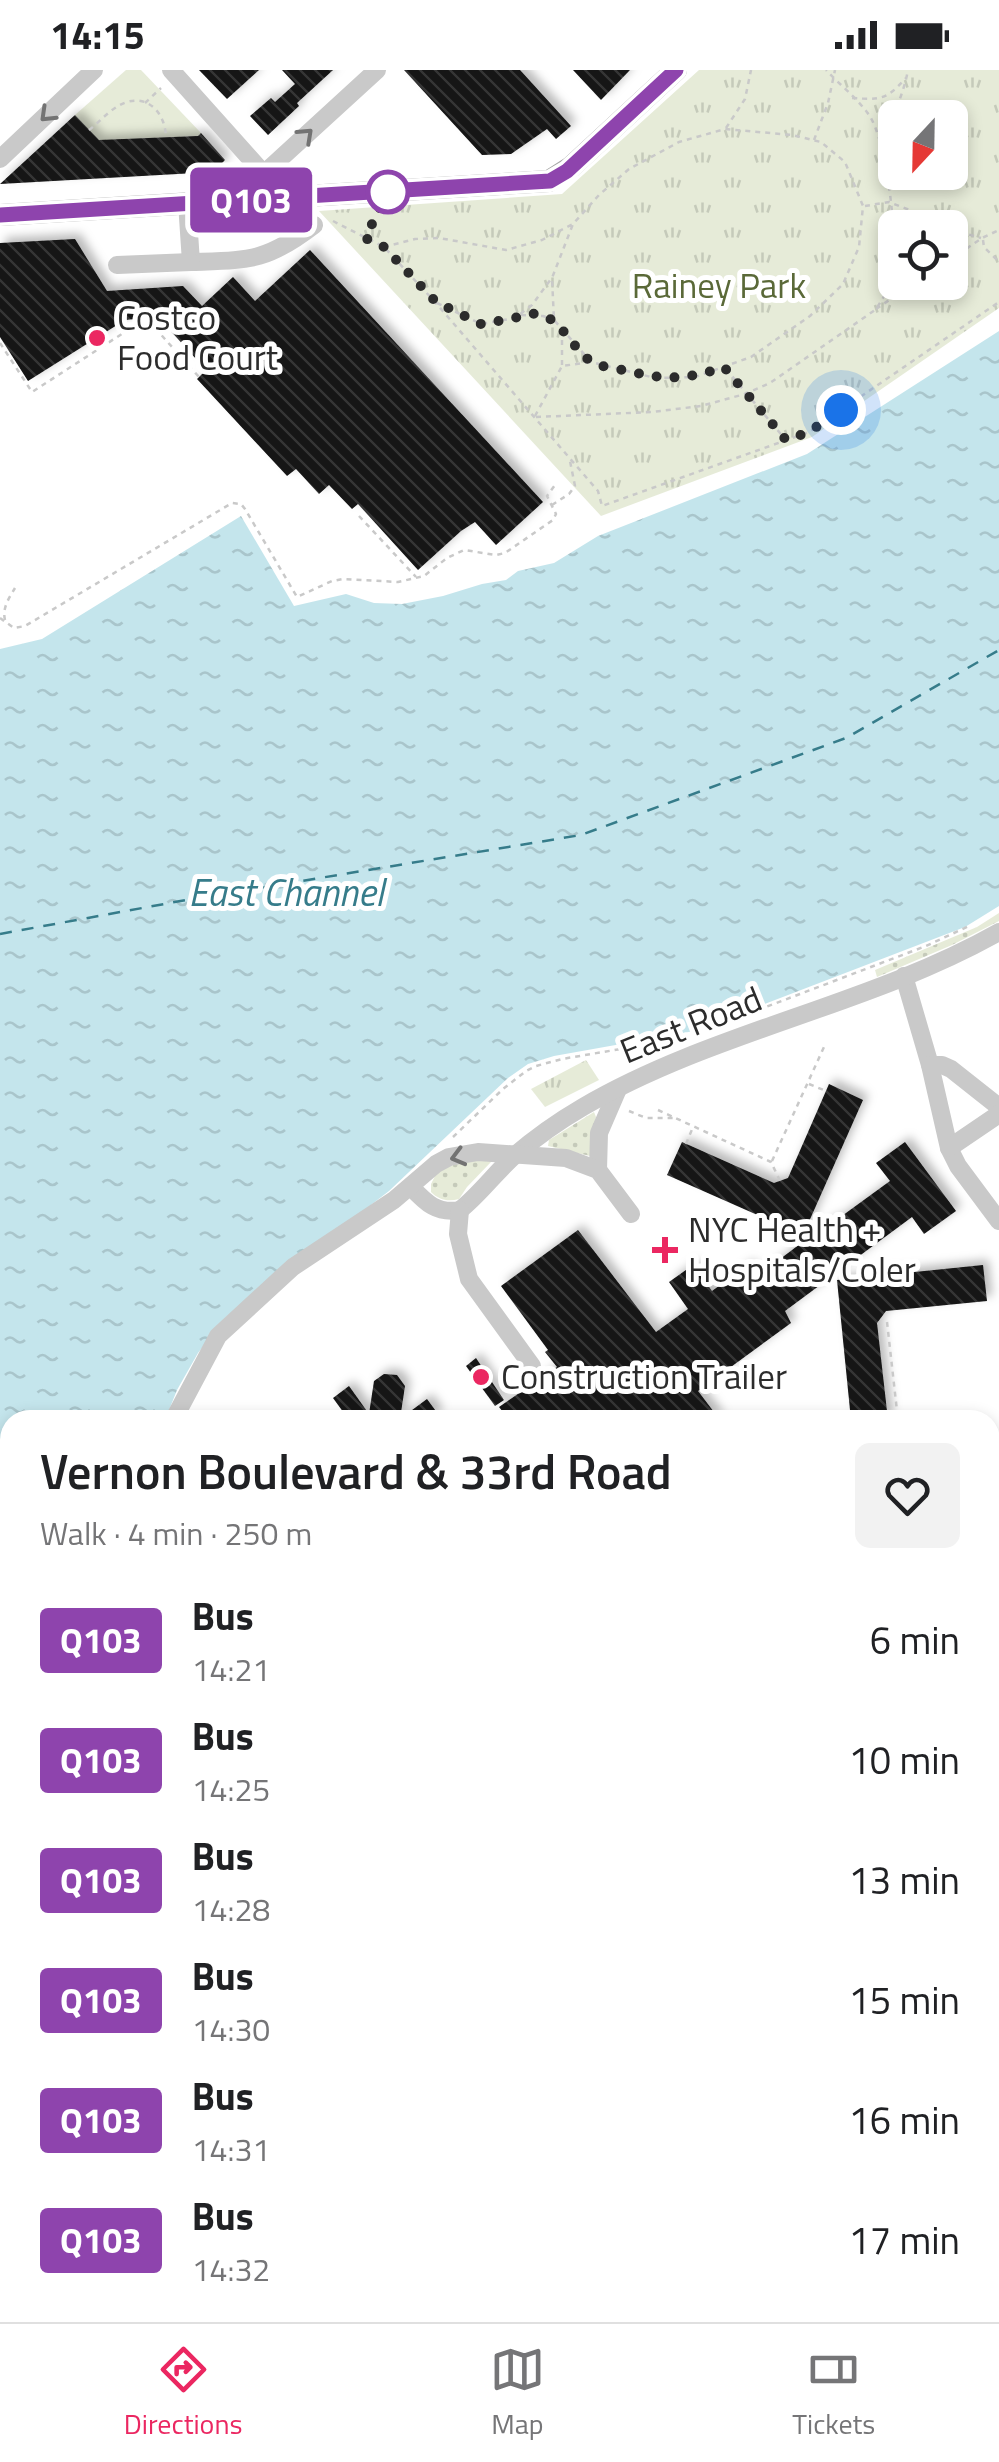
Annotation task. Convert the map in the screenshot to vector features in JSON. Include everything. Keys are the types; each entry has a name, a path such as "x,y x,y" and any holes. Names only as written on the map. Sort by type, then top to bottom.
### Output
{"main road":[{"path":"0,214 550,181 567,171 676,70"}],"street":[{"path":"0,159 94,70"},
{"path":"235,200 377,70"},
{"path":"166,78 292,198"},
{"path":"187,203 190,262"},
{"path":"117,265 245,260 290,244 322,222"},
{"name":"East Road","path":"460,1210 514,1156 558,1123 618,1089 675,1062 904,976 999,932"},
{"path":"904,976 930,1065 948,1148 999,1221"},
{"path":"930,1065 951,1069 999,1110 948,1148"},
{"path":"598,1170 599,1132 618,1089"},
{"path":"181,1410 218,1336 293,1267 394,1200 436,1164 478,1152 566,1158 598,1170 631,1214"},
{"path":"412,1187 431,1207 460,1210 458,1234 469,1279 532,1366"}],"path":[{"path":"724,129 745,99 751,70"},
{"path":"826,70 870,116 878,138"},
{"path":"814,140 835,70"},
{"path":"901,100 908,70"},
{"path":"852,98 877,100 890,96 906,77"},
{"path":"145,102 166,78"},
{"path":"89,130 116,106 130,101 145,102 162,115 166,136"},
{"path":"436,302 481,324 520,315 552,278 573,224 598,194 629,169 680,142 724,129 792,135 821,142 845,162 863,206 859,247 842,284 810,316 751,357 695,377 655,378 591,362 562,366"},
{"path":"875,310 886,294 893,272 888,190"},
{"path":"863,206 889,202 909,210"},
{"path":"322,222 384,247 598,490 602,506 809,432 999,302"},
{"path":"384,247 415,238 440,238 506,250 542,240 573,224"},
{"path":"968,248 999,230"},
{"path":"968,234 982,238"},
{"path":"982,238 999,262"},
{"path":"552,278 554,320"},
{"path":"534,418 668,410 744,394 770,383 890,300"},
{"path":"520,315 554,320 591,362"},
{"path":"0,343 32,392 128,330 154,328 199,376"},
{"path":"534,418 562,366 562,329"},
{"path":"724,367 786,440"},
{"path":"552,504 569,494 574,486 570,459"},
{"path":"0,618 14,628 25,626 237,502 297,597 343,579 398,582 417,578 464,550 496,555 505,552 553,520 556,514 547,496 555,485"},
{"path":"359,516 417,578"},
{"path":"6,622 4,612 15,588"},
{"path":"758,1011 975,924"},
{"path":"448,1142 503,1089 536,1066 694,1035"},
{"path":"771,1162 824,1047"},
{"path":"807,1083 826,1091"},
{"path":"625,1110 646,1118 676,1118"},
{"path":"658,1110 771,1162 780,1181"},
{"path":"686,1144 693,1126"},
{"path":"888,1322 897,1410"}],"green space":[{"path":"126,70 141,70 201,133 99,141 75,115"},
{"name":"Rainey Park","path":"699,70 999,70 999,308 812,437 601,516 319,211 562,194"},
{"path":"999,913 999,921 877,977 875,970 977,927"},
{"path":"586,1060 599,1080 545,1107 531,1089"},
{"path":"594,1112 590,1156 548,1146 549,1140"},
{"path":"466,1159 491,1162 459,1199 444,1200 431,1192 437,1172"}],"water":[{"name":"East Channel","path":"999,331 999,906 965,927 694,1031 528,1064 508,1078 389,1191 226,1317 198,1353 169,1410 0,1410 0,649 42,639 241,516 294,606 346,594 374,603 402,604 506,580 518,571 554,563 598,536 807,454"}],"building":[{"path":"199,70 259,70 227,99"},
{"path":"282,70 333,70 268,135 250,116 271,98 275,102 295,84"},
{"path":"404,70 520,70 571,126 556,139 547,129 511,154 482,155"},
{"path":"573,70 630,70 601,100"},
{"path":"75,115 99,140 201,133 225,160 213,172 0,184"},
{"path":"75,239 107,291 183,286 202,306 233,277 255,301 310,250 543,502 496,545 475,522 418,570 358,504 352,509 329,485 319,494 296,469 287,476 197,379 206,370 158,317 125,320 28,381 0,337 0,243"},
{"path":"829,1084 863,1100 803,1235 667,1175 682,1142 774,1183 788,1178"},
{"path":"905,1142 956,1211 924,1234 912,1217 785,1311 791,1323 698,1391 712,1410 499,1407 557,1367 501,1286 578,1230 656,1332 688,1309 669,1282 693,1265 712,1291 748,1265 759,1275 890,1181 876,1163"},
{"path":"983,1265 987,1301 886,1311 877,1323 887,1410 850,1410 837,1280"},
{"name":"Construction Trailer","path":"476,1358 504,1400 495,1406 466,1366"},
{"path":"384,1374 397,1375 405,1386 401,1410 370,1410 374,1381"},
{"path":"349,1386 366,1410 342,1410 333,1398"},
{"path":"427,1399 435,1410 412,1410"}],"ferry route":[{"path":"0,934 581,835 846,738 999,650"}],"bus line":[{"name":"Q103","path":"0,215 550,181 567,171 676,70"}],"place":[{"name":"Costco Food Court","path":"97,338"},
{"name":"NYC Health + Hospitals/Coler","path":"665,1250"},
{"name":"Construction Trailer","path":"481,1377"}],"route":[{"path":"388,192 365,238 384,247 436,302 481,324 520,315 543,316 554,320 591,362 655,378 695,377 724,367 786,440 809,432 841,410"}]}
